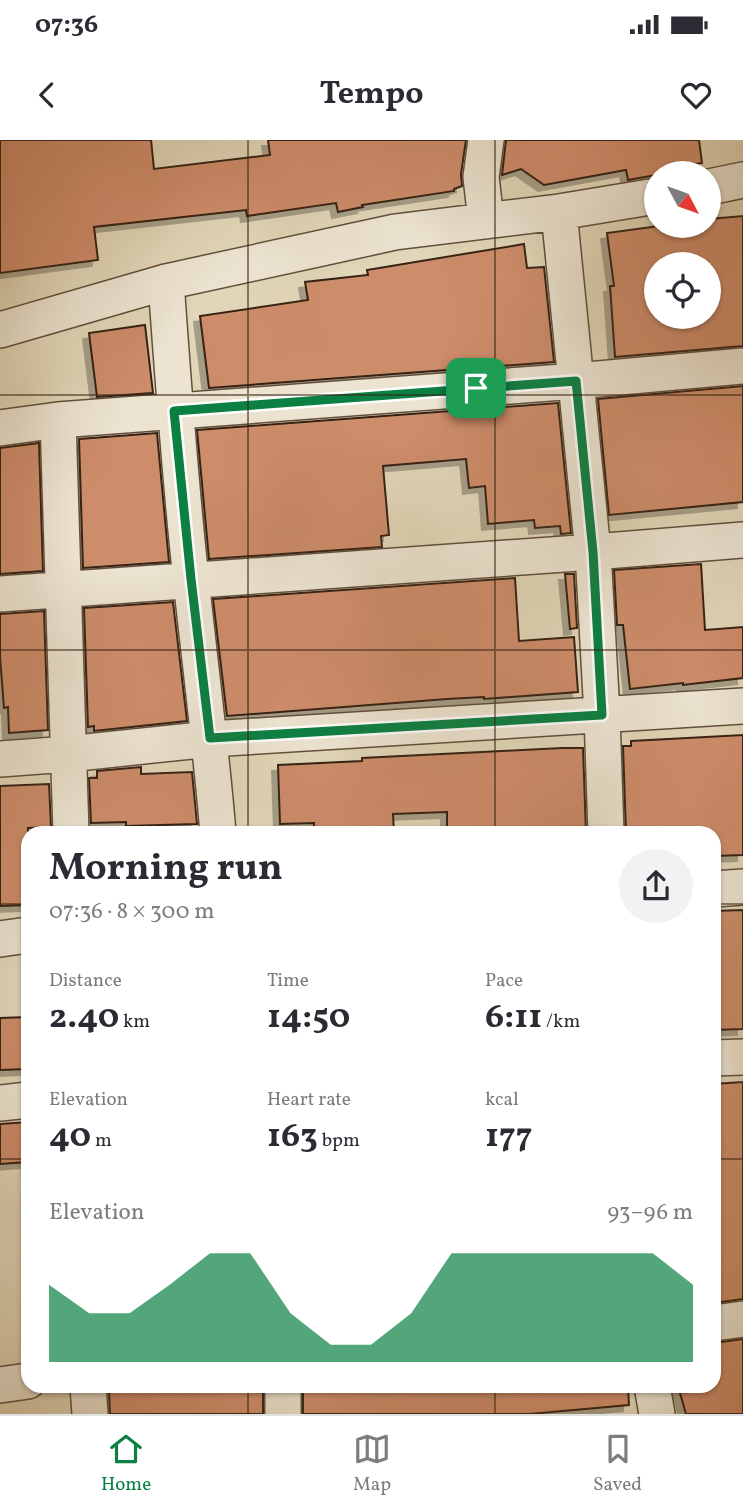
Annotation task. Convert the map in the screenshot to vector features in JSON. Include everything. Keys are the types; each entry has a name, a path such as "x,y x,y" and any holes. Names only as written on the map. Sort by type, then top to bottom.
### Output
{"street":[{"path":"486,140 481,177 486,220"},
{"path":"721,185 743,180"},
{"path":"0,330 166,282 395,232 559,212 644,198"},
{"path":"559,212 593,552 606,826"},
{"path":"166,282 174,411 217,826"},
{"path":"0,428 58,420 743,366"},
{"path":"58,420 71,826"},
{"path":"0,594 743,540"},
{"path":"0,759 210,738 743,706"},
{"path":"721,889 743,887"},
{"path":"0,939 21,935"},
{"path":"721,1058 743,1057"},
{"path":"0,1103 21,1101"},
{"path":"721,1322 743,1319"},
{"path":"0,1385 21,1382"},
{"path":"88,1393 90,1414"},
{"path":"283,1393 283,1414"},
{"path":"653,1393 657,1414"}],"building":[{"path":"0,140 151,140 154,169 270,155 268,140 466,140 462,186 454,191 362,205 363,207 338,212 336,203 247,216 246,210 94,227 98,260 0,273"},
{"path":"506,140 699,140 702,161 644,161 644,177 628,180 626,170 544,185 521,169 502,175"},
{"path":"743,216 743,346 615,357 610,286 614,286 607,233 644,228 644,238 721,238 721,218"},
{"path":"524,244 527,268 544,267 554,362 209,388 200,316 308,300 305,282 368,275 367,270"},
{"path":"145,325 153,393 97,397 89,333"},
{"path":"743,386 743,502 609,515 598,399"},
{"path":"558,403 571,533 561,534 560,526 535,528 534,520 488,524 485,486 469,488 466,459 383,466 389,535 381,536 382,547 209,559 197,430"},
{"path":"157,433 169,562 83,568 79,439"},
{"path":"39,443 43,571 0,574 0,448"},
{"path":"701,564 705,630 743,627 743,678 630,689 623,625 617,625 614,570"},
{"path":"565,574 574,574 577,628 570,629"},
{"path":"515,578 519,641 574,637 578,692 227,716 213,599"},
{"path":"173,602 187,721 94,731 94,726 88,727 84,608"},
{"path":"44,611 48,730 9,733 0,657 0,614"},
{"path":"743,735 743,855 721,856 721,826 626,826 623,746 631,746 631,741"},
{"path":"583,748 586,826 447,826 447,812 393,814 394,826 280,824 278,765 362,761 362,758"},
{"path":"141,767 141,774 192,772 197,824 126,826 126,822 91,823 89,778 97,778 97,771"},
{"path":"49,784 51,826 21,826 21,905 0,906 0,786"},
{"path":"743,910 743,1029 721,1030 721,911"},
{"path":"21,1017 21,1069 0,1070 0,1018"},
{"path":"743,1082 743,1299 721,1302 721,1084"},
{"path":"21,1122 21,1162 0,1164 0,1124"},
{"path":"743,1339 743,1414 686,1414 680,1393 721,1393 721,1342"},
{"path":"109,1393 263,1393 263,1414 110,1414"},
{"path":"303,1393 628,1393 629,1405 530,1414 303,1414"}],"route":[{"path":"576,381 593,552 602,715 210,738 174,411 476,388 576,381"}]}
